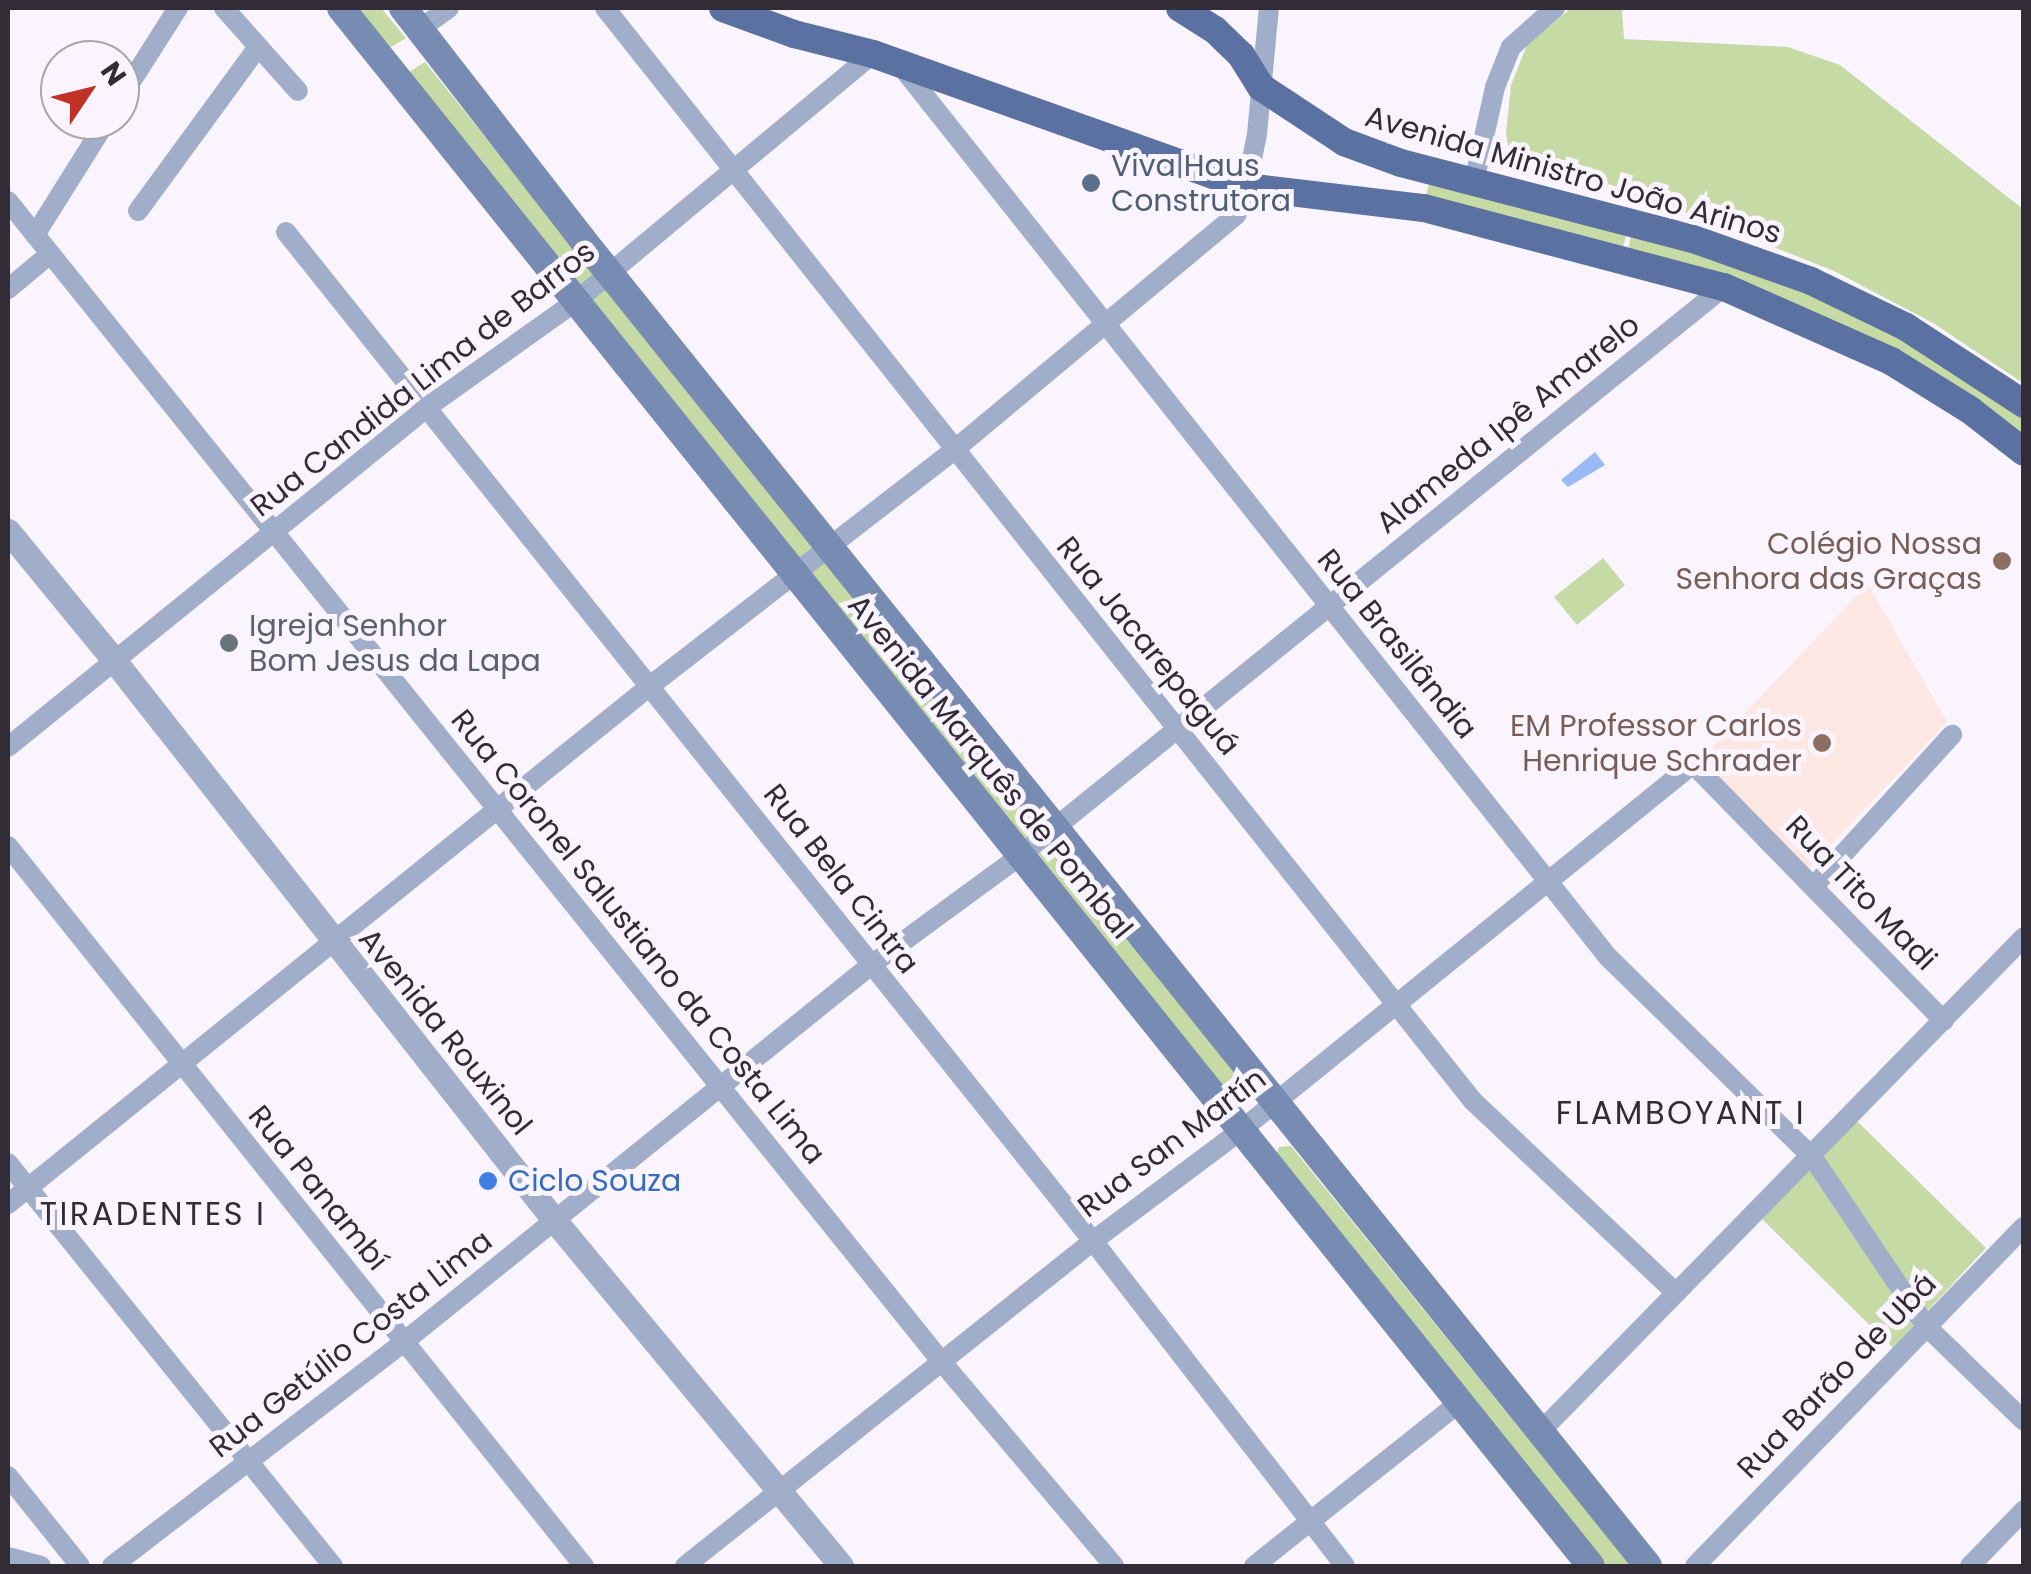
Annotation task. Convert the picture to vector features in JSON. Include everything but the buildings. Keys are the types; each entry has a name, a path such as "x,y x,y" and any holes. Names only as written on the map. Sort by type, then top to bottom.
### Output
{"main road":[{"name":"Avenida Marquês de Pombal","path":"341,8 1590,1566"},
{"path":"723,8 794,34 873,54 1247,187 1372,200 1467,219 1724,286 1891,360 1970,410 2024,452"},
{"path":"741,8 794,34"},
{"name":"Avenida Ministro João Arinos","path":"1180,8 1216,30 1241,55 1261,87 1344,142 1474,182 1696,240 1811,281 1906,327 2024,404"},
{"name":"Avenida Marquês de Pombal","path":"412,18 618,284 1645,1565"},
{"path":"1467,219 1474,182"},
{"path":"547,266 563,260 582,238"},
{"path":"582,311 608,300 618,284"},
{"path":"768,543 785,536 802,513"},
{"path":"802,585 818,579 838,558"},
{"path":"994,823 1018,809 1026,792"},
{"path":"1028,866 1054,854 1063,838"},
{"path":"1214,1098 1232,1092 1251,1072"},
{"path":"1248,1140 1266,1136 1283,1112"}],"street":[{"path":"140,68 178,8"},
{"path":"224,8 298,91"},
{"path":"412,18 448,8"},
{"name":"Rua Jacarepaguá","path":"605,8 1474,1101 1676,1293"},
{"path":"838,558 954,450 1106,328 1236,216 1247,187 1269,8"},
{"path":"1474,182 1495,87 1511,47 1555,8"},
{"path":"138,210 258,48"},
{"name":"Rua Candida Lima de Barros","path":"618,284 734,174 873,54"},
{"name":"Rua Brasilândia","path":"901,66 1608,957 1812,1158 1926,1326 2024,1422"},
{"path":"35,235 94,140"},
{"name":"Rua Coronel Salustiano da Costa Lima","path":"8,201 941,1361 1114,1566"},
{"name":"Rua Bela Cintra","path":"286,232 1092,1241 1345,1566"},
{"path":"8,289 50,254"},
{"name":"Alameda Ipê Amarelo","path":"1329,608 1724,286"},
{"name":"Rua Candida Lima de Barros","path":"8,747 428,406 582,311"},
{"name":"Avenida Rouxinol","path":"8,532 113,659 332,943 555,1221 841,1566"},
{"path":"8,1204 650,686 802,585"},
{"path":"1063,838 1177,730 1329,608"},
{"path":"1814,886 1952,735"},
{"name":"Rua San Martín","path":"1283,1112 1397,1005 1693,764"},
{"name":"Rua Tito Madi","path":"1693,764 1944,1021"},
{"name":"Rua Panambí","path":"8,846 179,1066 584,1566"},
{"name":"Rua Getúlio Costa Lima","path":"112,1566 405,1341 871,965 1028,866"},
{"path":"1540,1432 2024,937"},
{"name":"Rua San Martín","path":"685,1566 1092,1241 1248,1140"},
{"path":"8,1163 332,1566"},
{"name":"Rua Barão de Ubá","path":"1695,1566 2024,1227"},
{"path":"1254,1566 1459,1403"},
{"path":"8,1476 80,1566"},
{"path":"1970,1566 2024,1510"},
{"path":"8,1556 41,1566"}],"shaded area":[{"name":"EM Professor Carlos Henrique Schrader","path":"1868,584 1947,722 1806,871 1696,764"}],"green space":[{"path":"354,8 381,8 406,38 388,49"},
{"path":"1571,8 1622,8 1624,39 1788,47 1840,65 2023,209 2023,383 1933,323 1834,271 1685,212 1632,203 1628,192 1519,162 1509,151 1506,133 1511,85 1527,45"},
{"path":"425,62 1235,1074 1230,1087 1217,1087 406,74"},
{"path":"1431,177 1629,226 1621,254 1424,202"},
{"path":"1633,226 1764,265 2023,407 2023,444 1967,401 1627,255"},
{"path":"1603,558 1625,585 1577,625 1554,597"},
{"path":"1853,1117 1986,1248 1893,1348 1759,1216"},
{"path":"1291,1146 1631,1566 1601,1566 1275,1158 1279,1147"}],"water":[{"path":"1595,452 1605,465 1568,487 1561,480"}],"place":[{"name":"Viva Haus Construtora","path":"1091,183"},
{"name":"Colégio Nossa Senhora das Graças","path":"2002,561"},
{"name":"Igreja Senhor Bom Jesus da Lapa","path":"229,643"},
{"name":"EM Professor Carlos Henrique Schrader","path":"1822,743"},
{"name":"Ciclo Souza","path":"488,1181"}],"district":[{"name":"FLAMBOYANT I","path":"1681,1113"},
{"name":"TIRADENTES I","path":"153,1214"}]}
